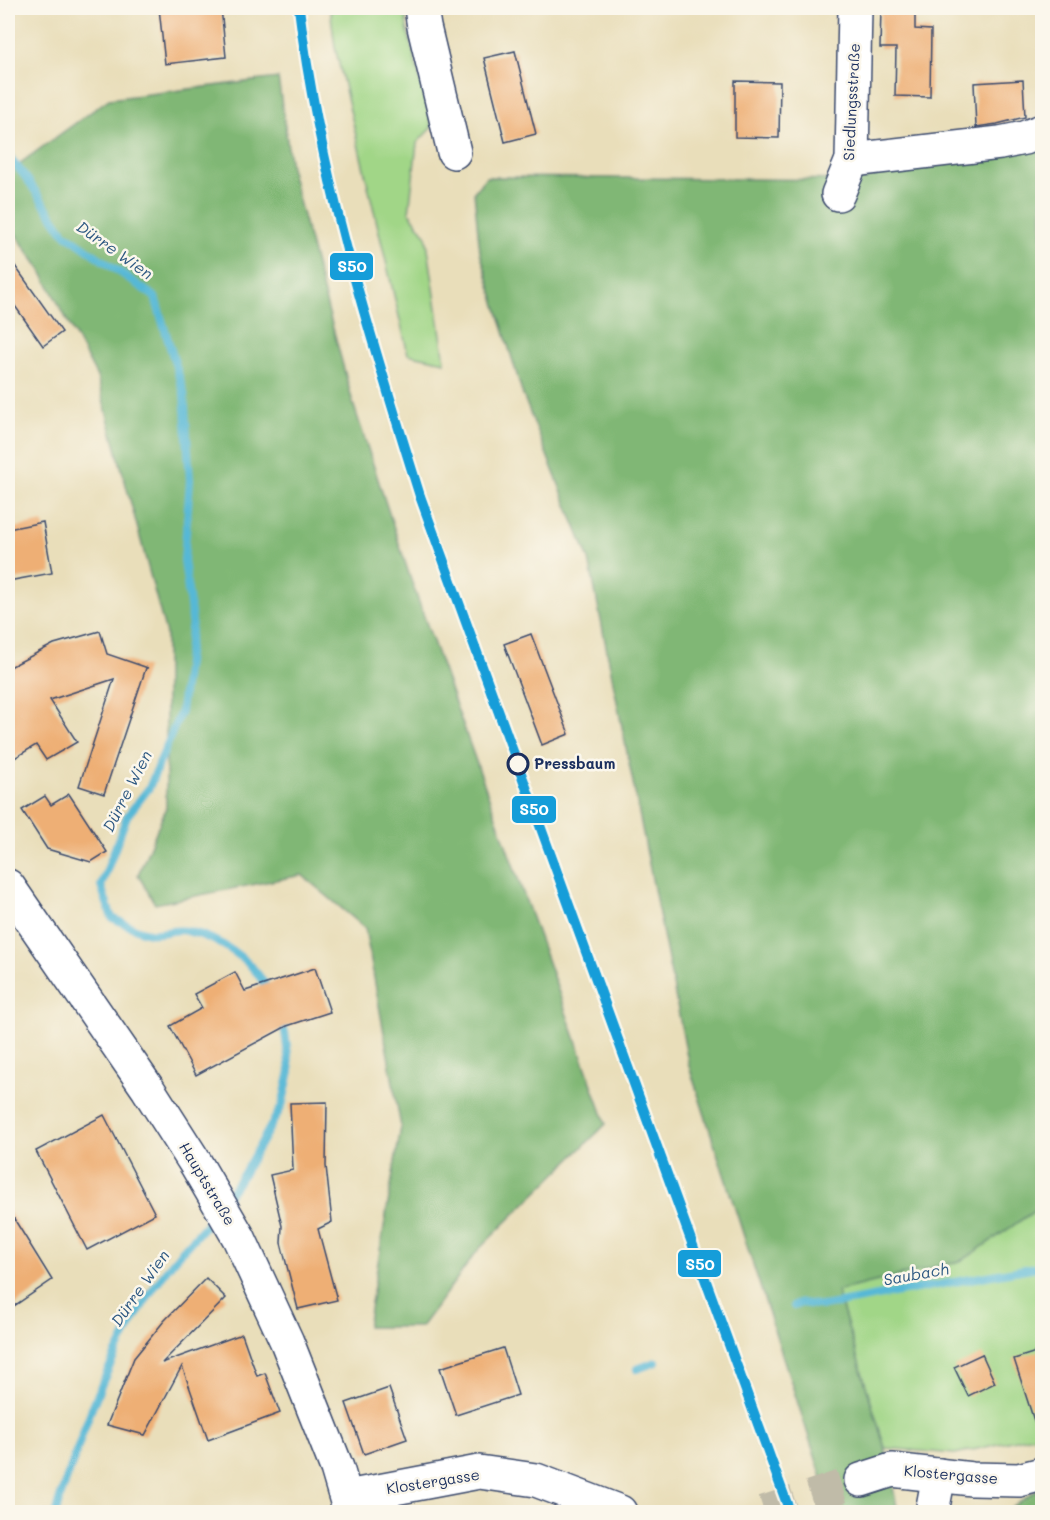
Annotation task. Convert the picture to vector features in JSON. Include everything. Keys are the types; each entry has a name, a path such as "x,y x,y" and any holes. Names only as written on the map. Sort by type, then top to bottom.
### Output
{"street":[{"path":"421,8 454,152"},
{"name":"Siedlungsstraße","path":"838,194 852,160 855,8"},
{"path":"852,160 1000,143 1042,131"},
{"name":"Hauptstraße","path":"8,886 148,1089 240,1238 287,1342 349,1505"},
{"name":"Klostergasse","path":"861,1480 892,1470 972,1479 1019,1480 1042,1474"},
{"name":"Klostergasse","path":"349,1505 479,1472 536,1480 620,1512"},
{"path":"932,1512 939,1475"}],"green space":[{"path":"330,8 405,8 407,28 432,127 417,143 409,212 426,235 445,362 408,354 335,47"},
{"path":"278,78 292,175 353,403 411,580 606,1124 478,1250 421,1327 367,1327 401,1127 365,928 302,875 155,904 138,875 166,808 166,634 97,377 40,269 8,223 8,172 109,99"},
{"path":"1042,124 1042,1209 1040,1207 963,1260 837,1291 885,1448 898,1512 833,1512 689,1066 589,560 523,395 480,252 474,192 486,177 862,180"},
{"path":"1040,1207 1042,1209 1042,1434 955,1454 885,1448 837,1291 963,1260"},
{"path":"1042,1487 1042,1512 1029,1512 1012,1507"}],"building":[{"path":"159,8 221,8 226,57 165,64"},
{"path":"881,8 915,8 915,29 931,30 930,97 895,96 896,48 880,48"},
{"path":"515,51 536,134 505,142 484,58"},
{"path":"1023,80 1025,117 976,127 974,83"},
{"path":"735,81 780,82 779,138 735,137"},
{"path":"8,256 62,332 43,346 8,296"},
{"path":"43,522 52,573 8,581 8,529"},
{"path":"100,631 107,654 148,668 146,668 104,794 79,786 114,679 50,700 77,742 46,760 36,745 8,762 8,668 54,644"},
{"path":"531,634 569,734 542,745 504,644"},
{"path":"69,794 107,852 91,862 47,849 22,810 45,796 51,805"},
{"path":"315,968 330,1012 287,1026 196,1075 170,1026 202,1008 194,994 235,972 245,991"},
{"path":"327,1102 326,1166 332,1222 318,1229 337,1300 298,1309 281,1243 282,1226 270,1175 293,1170 290,1103"},
{"path":"104,1115 155,1214 87,1250 36,1151"},
{"path":"8,1209 52,1280 8,1310"},
{"path":"206,1278 226,1298 162,1363 242,1334 257,1376 265,1373 280,1413 208,1440 182,1366 145,1435 107,1425 134,1358 164,1321"},
{"path":"503,1348 518,1395 456,1415 440,1368"},
{"path":"1042,1350 1042,1432 1038,1433 1014,1359"},
{"path":"982,1354 995,1383 968,1396 954,1367"},
{"path":"389,1388 407,1439 364,1454 346,1403"}],"waterway":[{"name":"Dürre Wien","path":"8,155 64,233 155,297 184,393 190,480 184,560 192,621 181,711 149,788 127,816 101,886 112,918 145,932 182,930 212,939 246,962 255,971 269,993"},
{"name":"Dürre Wien","path":"225,1200 244,1173 282,1106 290,1071 285,1032 280,1018"},
{"name":"Dürre Wien","path":"56,1512 92,1407 124,1337 165,1272 215,1213"},
{"name":"Saubach","path":"794,1306 801,1303 823,1306 1042,1266"},
{"name":"Saubach","path":"637,1369 656,1362"}],"tunnel":[{"path":"764,1512 861,1480"}],"transit line":[{"name":"S50","path":"299,8 319,132 348,255 420,496 790,1512"}],"place":[{"name":"Pressbaum","path":"518,764"}]}
